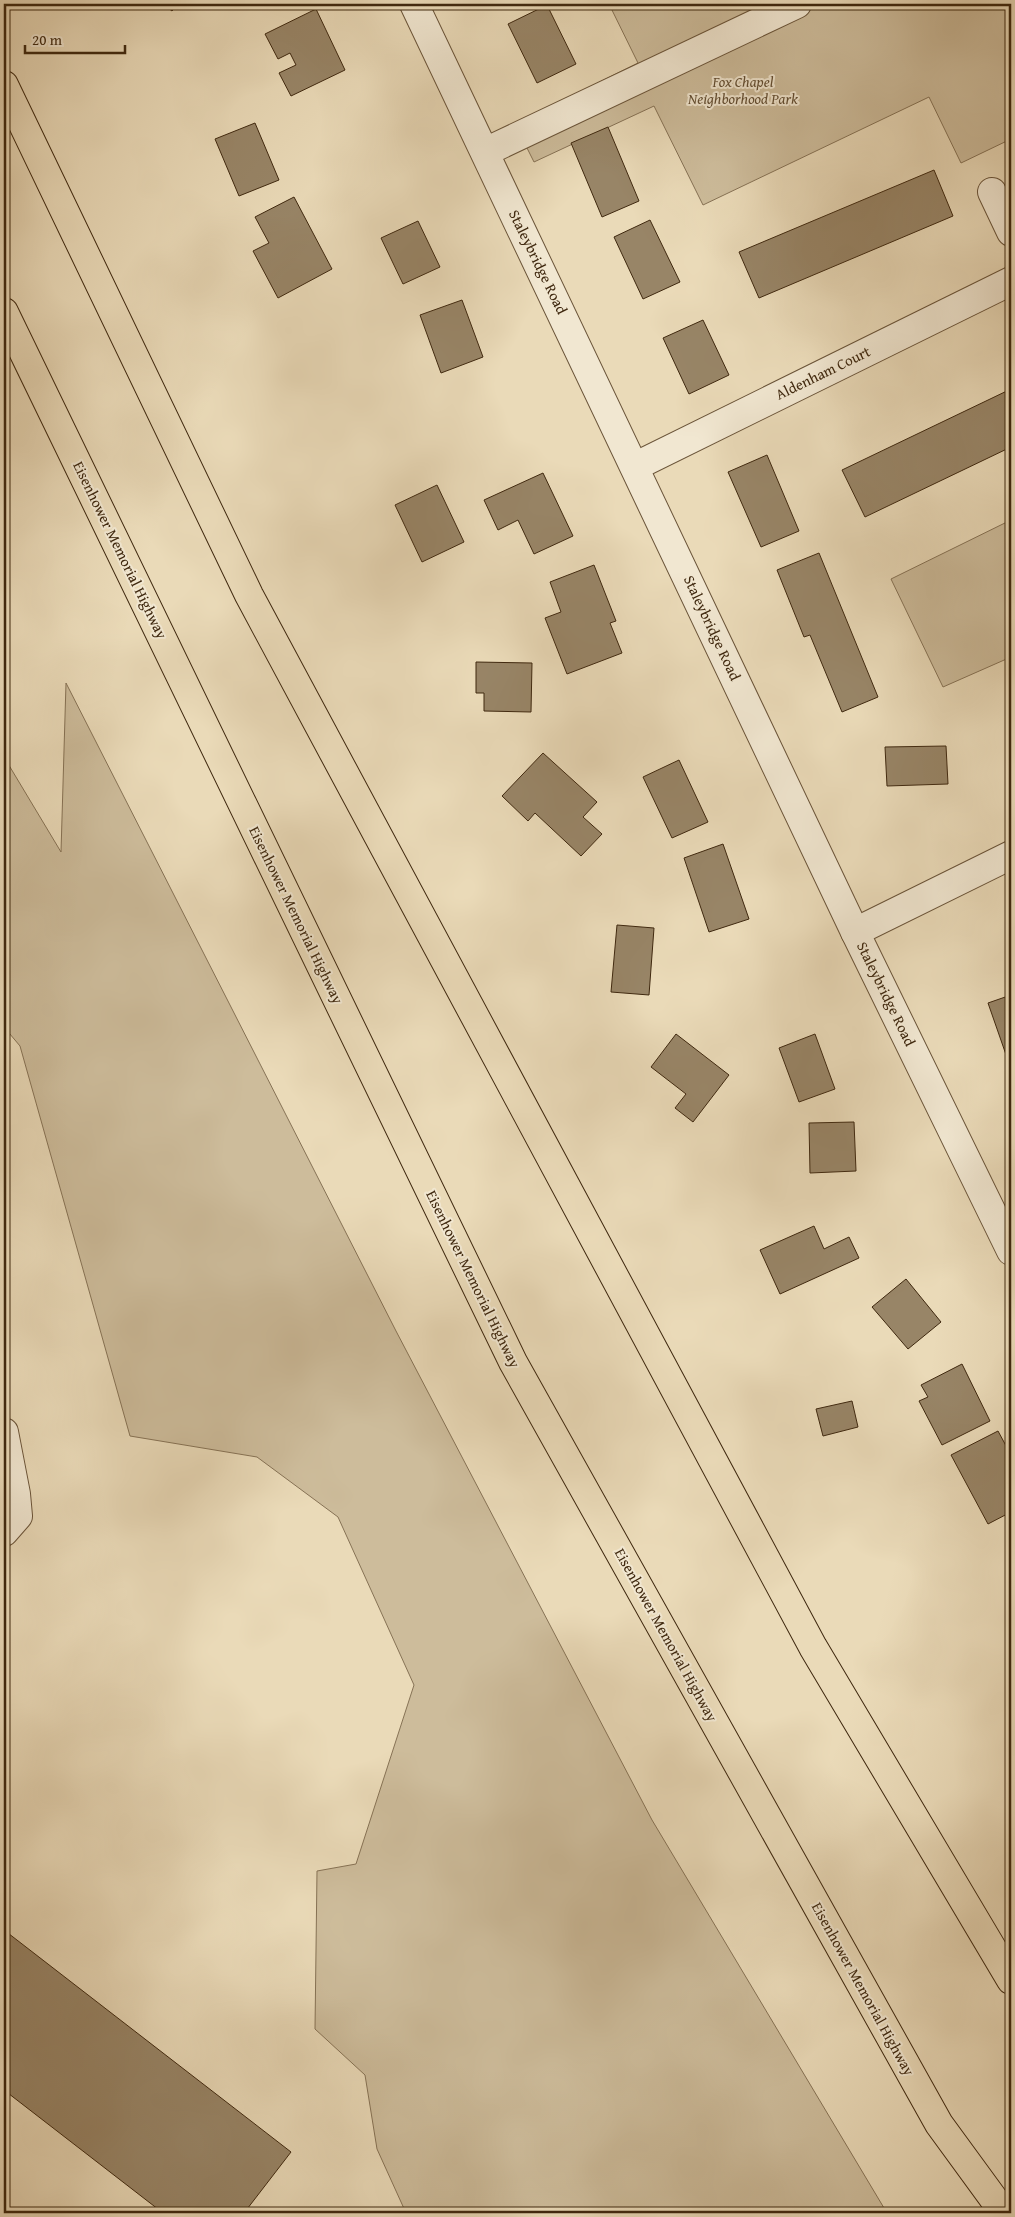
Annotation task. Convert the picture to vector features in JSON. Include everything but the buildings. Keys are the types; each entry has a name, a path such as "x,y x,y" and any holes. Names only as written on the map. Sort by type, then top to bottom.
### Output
{"highway":[{"path":"4,86 249,595 813,1647 1011,1980"},
{"name":"Eisenhower Memorial Highway","path":"4,312 513,1362 939,2124 1004,2213"}],"street":[{"name":"Staleybridge Road","path":"414,4 636,466 855,932 1011,1251"},
{"path":"486,152 797,4"},
{"path":"992,192 1011,232"},
{"name":"Aldenham Court","path":"636,466 1011,281"},
{"path":"855,932 1011,855"},
{"path":"4,1432 16,1494 18,1516 4,1532"}],"green space":[{"name":"Fox Chapel Neighborhood Park","path":"609,4 1011,4 1011,139 961,163 929,97 703,205 654,106 534,162 515,124 638,63"},
{"path":"1011,520 1011,657 943,687 891,579"},
{"path":"66,683 396,1331 652,1820 887,2213 406,2213 377,2149 365,2075 315,2029 317,1871 356,1864 414,1685 338,1517 257,1457 130,1436 20,1046 4,1027 4,757 61,852"}]}
